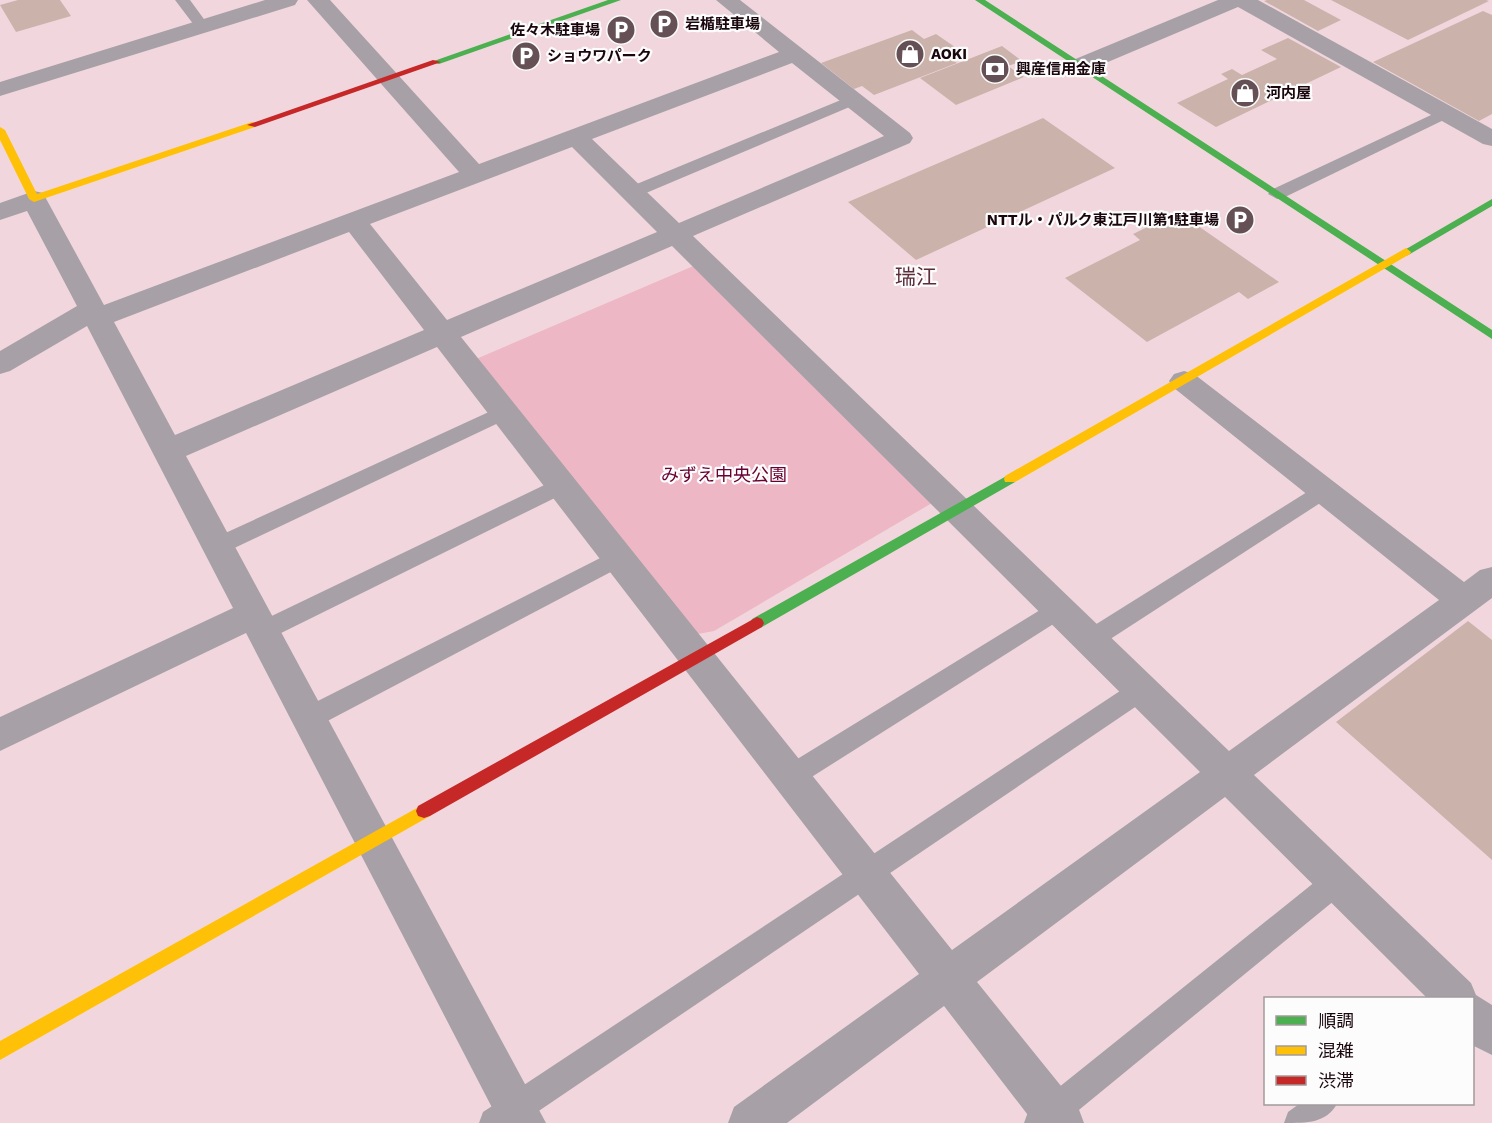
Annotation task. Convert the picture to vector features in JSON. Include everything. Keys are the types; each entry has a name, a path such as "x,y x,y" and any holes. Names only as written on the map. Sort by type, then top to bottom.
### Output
{"street":[{"path":"0,89 287,0"},
{"path":"318,0 475,175"},
{"path":"0,212 617,0"},
{"path":"167,451 901,138 727,0"},
{"path":"979,0 1492,334"},
{"path":"1081,65 1236,0"},
{"path":"1242,0 1492,139"},
{"path":"0,364 95,314 354,221 795,54"},
{"path":"0,130 34,199 373,838 511,1118"},
{"path":"576,137 1451,997"},
{"path":"0,1051 1184,381 1492,202"},
{"path":"354,221 948,978 1051,1119"},
{"path":"750,1123 1478,591 1323,490 1184,381"},
{"path":"0,735 258,622"},
{"path":"1474,1018 1492,1034"}],"lane":[{"path":"182,0 202,26"},
{"path":"633,192 854,100"},
{"path":"1277,194 1446,113"},
{"path":"218,546 504,412"},
{"path":"258,622 561,485"},
{"path":"1090,640 1323,490"},
{"path":"309,718 618,558"},
{"path":"790,777 1058,609"},
{"path":"511,1118 866,874 1140,690"},
{"path":"1051,1119 1336,882"},
{"path":"1299,1123 1321,1105"}],"green space":[{"name":"みずえ中央公園","path":"698,264 932,503 714,631 687,636 469,362"}],"building":[{"path":"18,0 60,0 71,16 16,32 0,5"},
{"path":"1304,0 1341,20 1318,31 1264,1"},
{"path":"1331,0 1486,0 1489,1 1408,40"},
{"path":"1483,11 1492,15 1492,114 1479,121 1373,62"},
{"path":"912,30 924,39 936,34 955,47 941,52 957,63 874,95 862,86 854,89 821,63"},
{"path":"1288,38 1341,67 1216,127 1177,103 1228,79 1221,74 1232,69 1242,75 1277,59 1261,50"},
{"path":"1002,46 1022,61 1008,66 1024,77 956,105 920,78"},
{"path":"1043,118 1115,168 916,260 848,202"},
{"path":"1178,212 1279,282 1248,299 1239,292 1147,342 1065,278 1140,240 1133,234"},
{"path":"1468,621 1492,640 1492,860 1336,722"}],"traffic: fast":[{"path":"436,62 617,0"},
{"path":"979,0 1492,335"},
{"path":"1406,252 1492,202"},
{"path":"757,623 1010,479"}],"traffic: slow":[{"path":"0,130 34,199 252,125"},
{"path":"1010,479 1406,252"},
{"path":"0,1051 424,811"}],"traffic: jam":[{"path":"252,125 436,62"},
{"path":"424,811 757,623"}],"place":[{"name":"岩楯駐車場","path":"664,24"},
{"name":"佐々木駐車場","path":"621,30"},
{"name":"AOKI","path":"910,54"},
{"name":"ショウワパーク","path":"526,56"},
{"name":"興産信用金庫","path":"995,69"},
{"name":"河内屋","path":"1245,93"},
{"name":"NTTル・パルク東江戸川第1駐車場","path":"1240,220"}],"district":[{"name":"瑞江","path":"916,276"}]}
